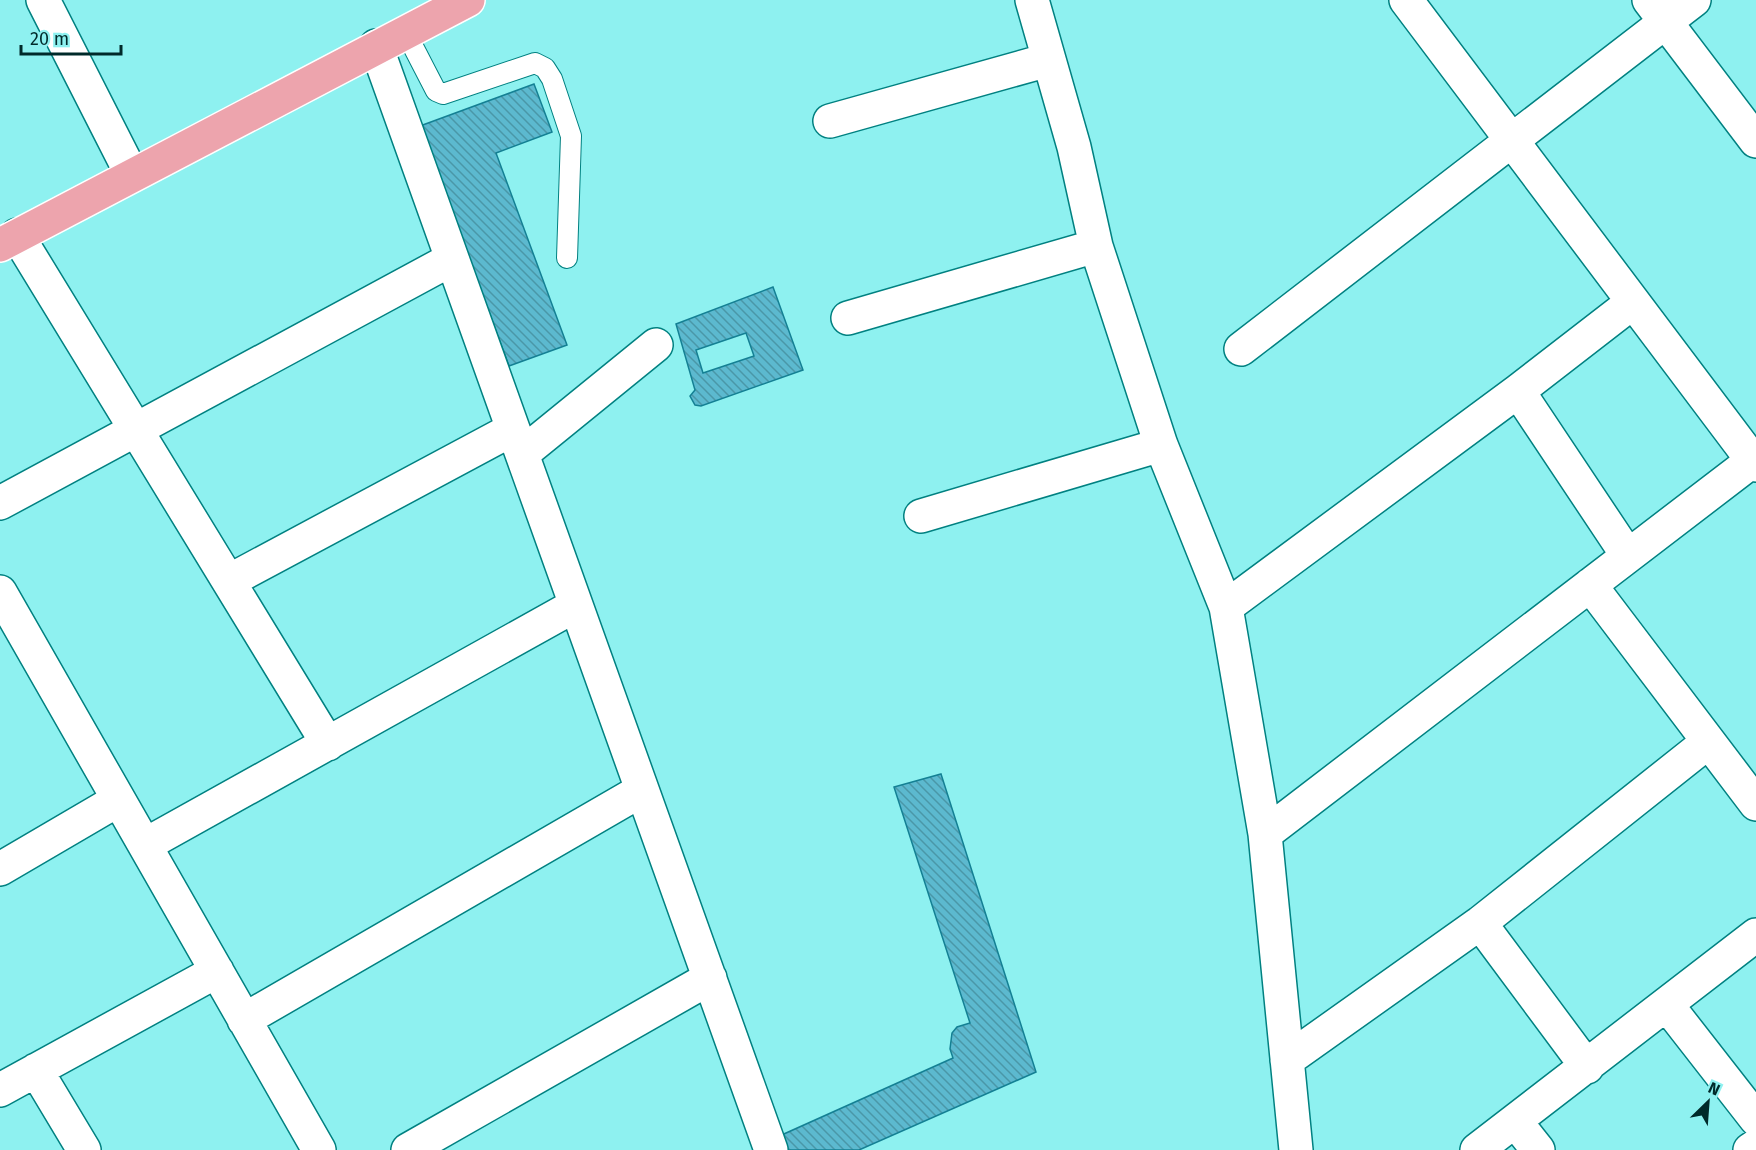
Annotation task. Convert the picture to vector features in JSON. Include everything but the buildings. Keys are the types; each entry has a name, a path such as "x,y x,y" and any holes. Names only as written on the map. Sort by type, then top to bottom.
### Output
{"main road":[{"path":"9,240 376,46 468,0"}],"street":[{"path":"43,0 132,175"},
{"path":"1032,0 1074,147 1096,246 1161,445 1226,607 1265,834 1296,1150"},
{"path":"1241,349 1511,141 1657,11 1694,0"},
{"path":"1265,834 1755,461 1511,141 1424,7"},
{"path":"1657,11 1756,141"},
{"path":"376,46 771,1150"},
{"path":"830,121 1048,60"},
{"path":"9,240 136,430 327,744"},
{"path":"848,318 1096,246"},
{"path":"0,503 452,260"},
{"path":"1226,607 1518,391 1633,302"},
{"path":"229,581 518,442 656,345"},
{"path":"1518,391 1628,556"},
{"path":"921,516 1161,445"},
{"path":"1590,585 1756,804"},
{"path":"0,592 319,1150"},
{"path":"145,845 576,605"},
{"path":"1287,1060 1480,923 1708,742"},
{"path":"244,1020 642,790"},
{"path":"0,869 118,800"},
{"path":"1480,923 1587,1066"},
{"path":"1477,1150 1756,935"},
{"path":"0,1090 217,971"},
{"path":"408,1150 710,978"},
{"path":"1666,1005 1756,1119"},
{"path":"36,1070 84,1150"},
{"path":"1515,1121 1538,1150"},
{"path":"1750,1150 1756,1146"}],"lane":[{"path":"405,31 436,92 443,94 535,63 545,68 552,79 571,136 567,258"}]}
